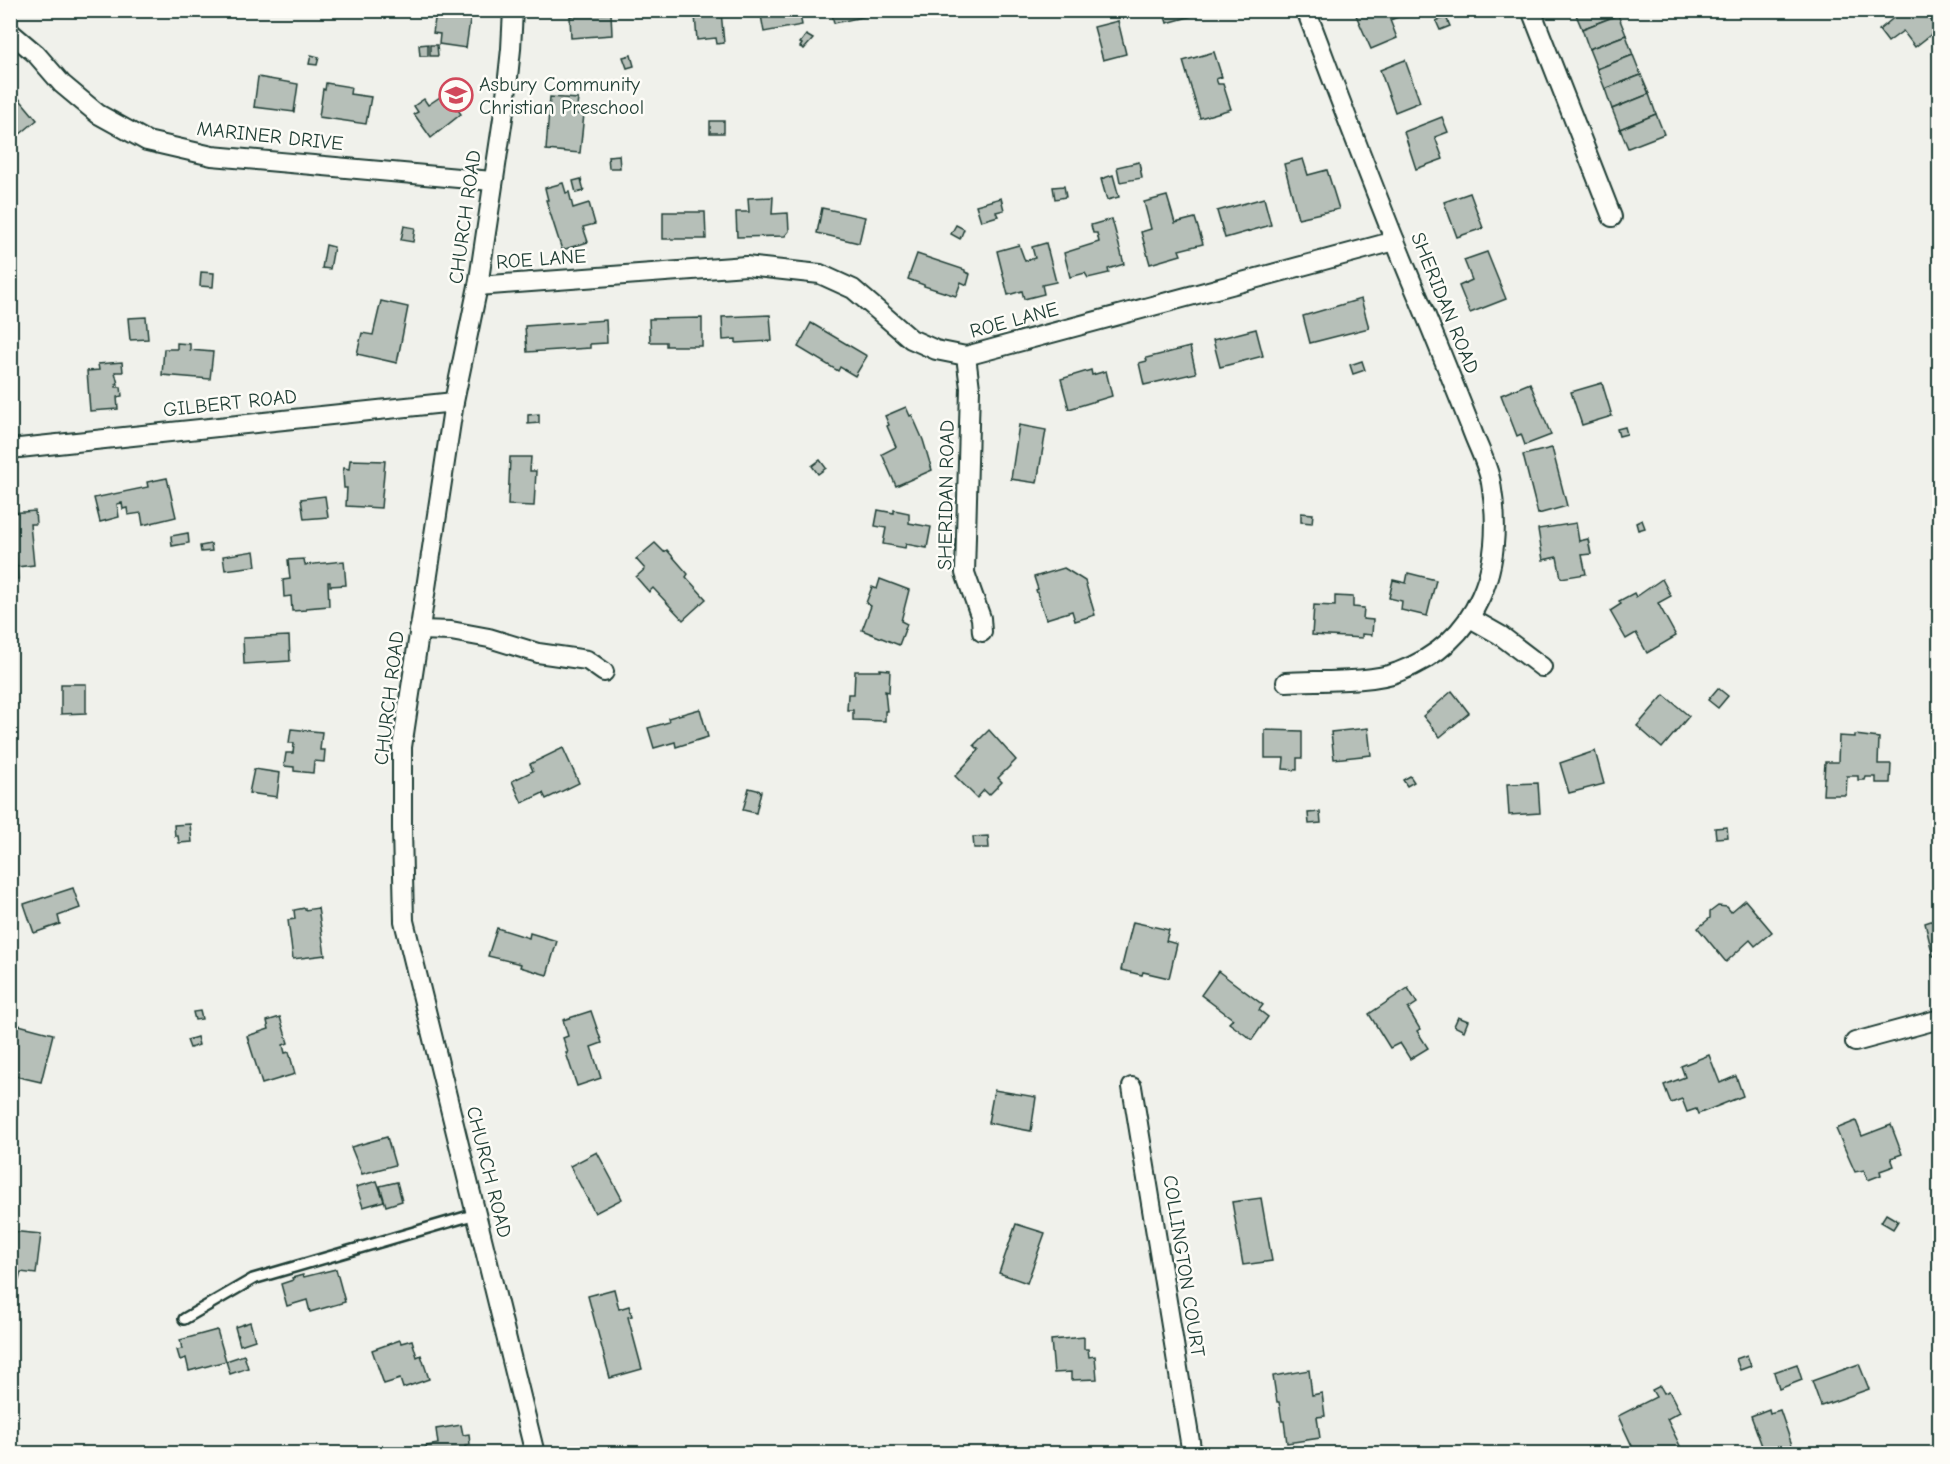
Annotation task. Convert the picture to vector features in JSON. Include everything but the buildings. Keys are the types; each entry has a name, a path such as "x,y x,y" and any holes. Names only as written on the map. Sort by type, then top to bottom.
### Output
{"street":[{"name":"CHURCH ROAD","path":"513,10 511,49 478,286 454,402 402,747 402,828 404,921 535,1454"},
{"name":"SHERIDAN ROAD","path":"1286,682 1374,677 1398,673 1430,655 1454,637 1470,618 1487,585 1494,551 1491,481 1306,10"},
{"path":"1532,10 1612,217"},
{"name":"MARINER DRIVE","path":"10,32 36,54 62,84 98,114 147,141 212,156 492,181"},
{"name":"ROE LANE","path":"478,286 746,266 820,274 853,289 911,339 936,350 966,356 1395,241"},
{"name":"SHERIDAN ROAD","path":"966,356 970,388 965,573 981,618 982,632"},
{"name":"GILBERT ROAD","path":"10,449 454,402"},
{"path":"1470,618 1500,635 1542,667"},
{"path":"419,630 451,631 489,638 538,652 586,660 603,672"},
{"path":"1855,1042 1940,1019"},
{"name":"COLLINGTON COURT","path":"1132,1087 1192,1454"}],"lane":[{"path":"184,1319 253,1279 476,1214"}],"place":[{"name":"Asbury Community Christian Preschool","path":"456,95"}]}
